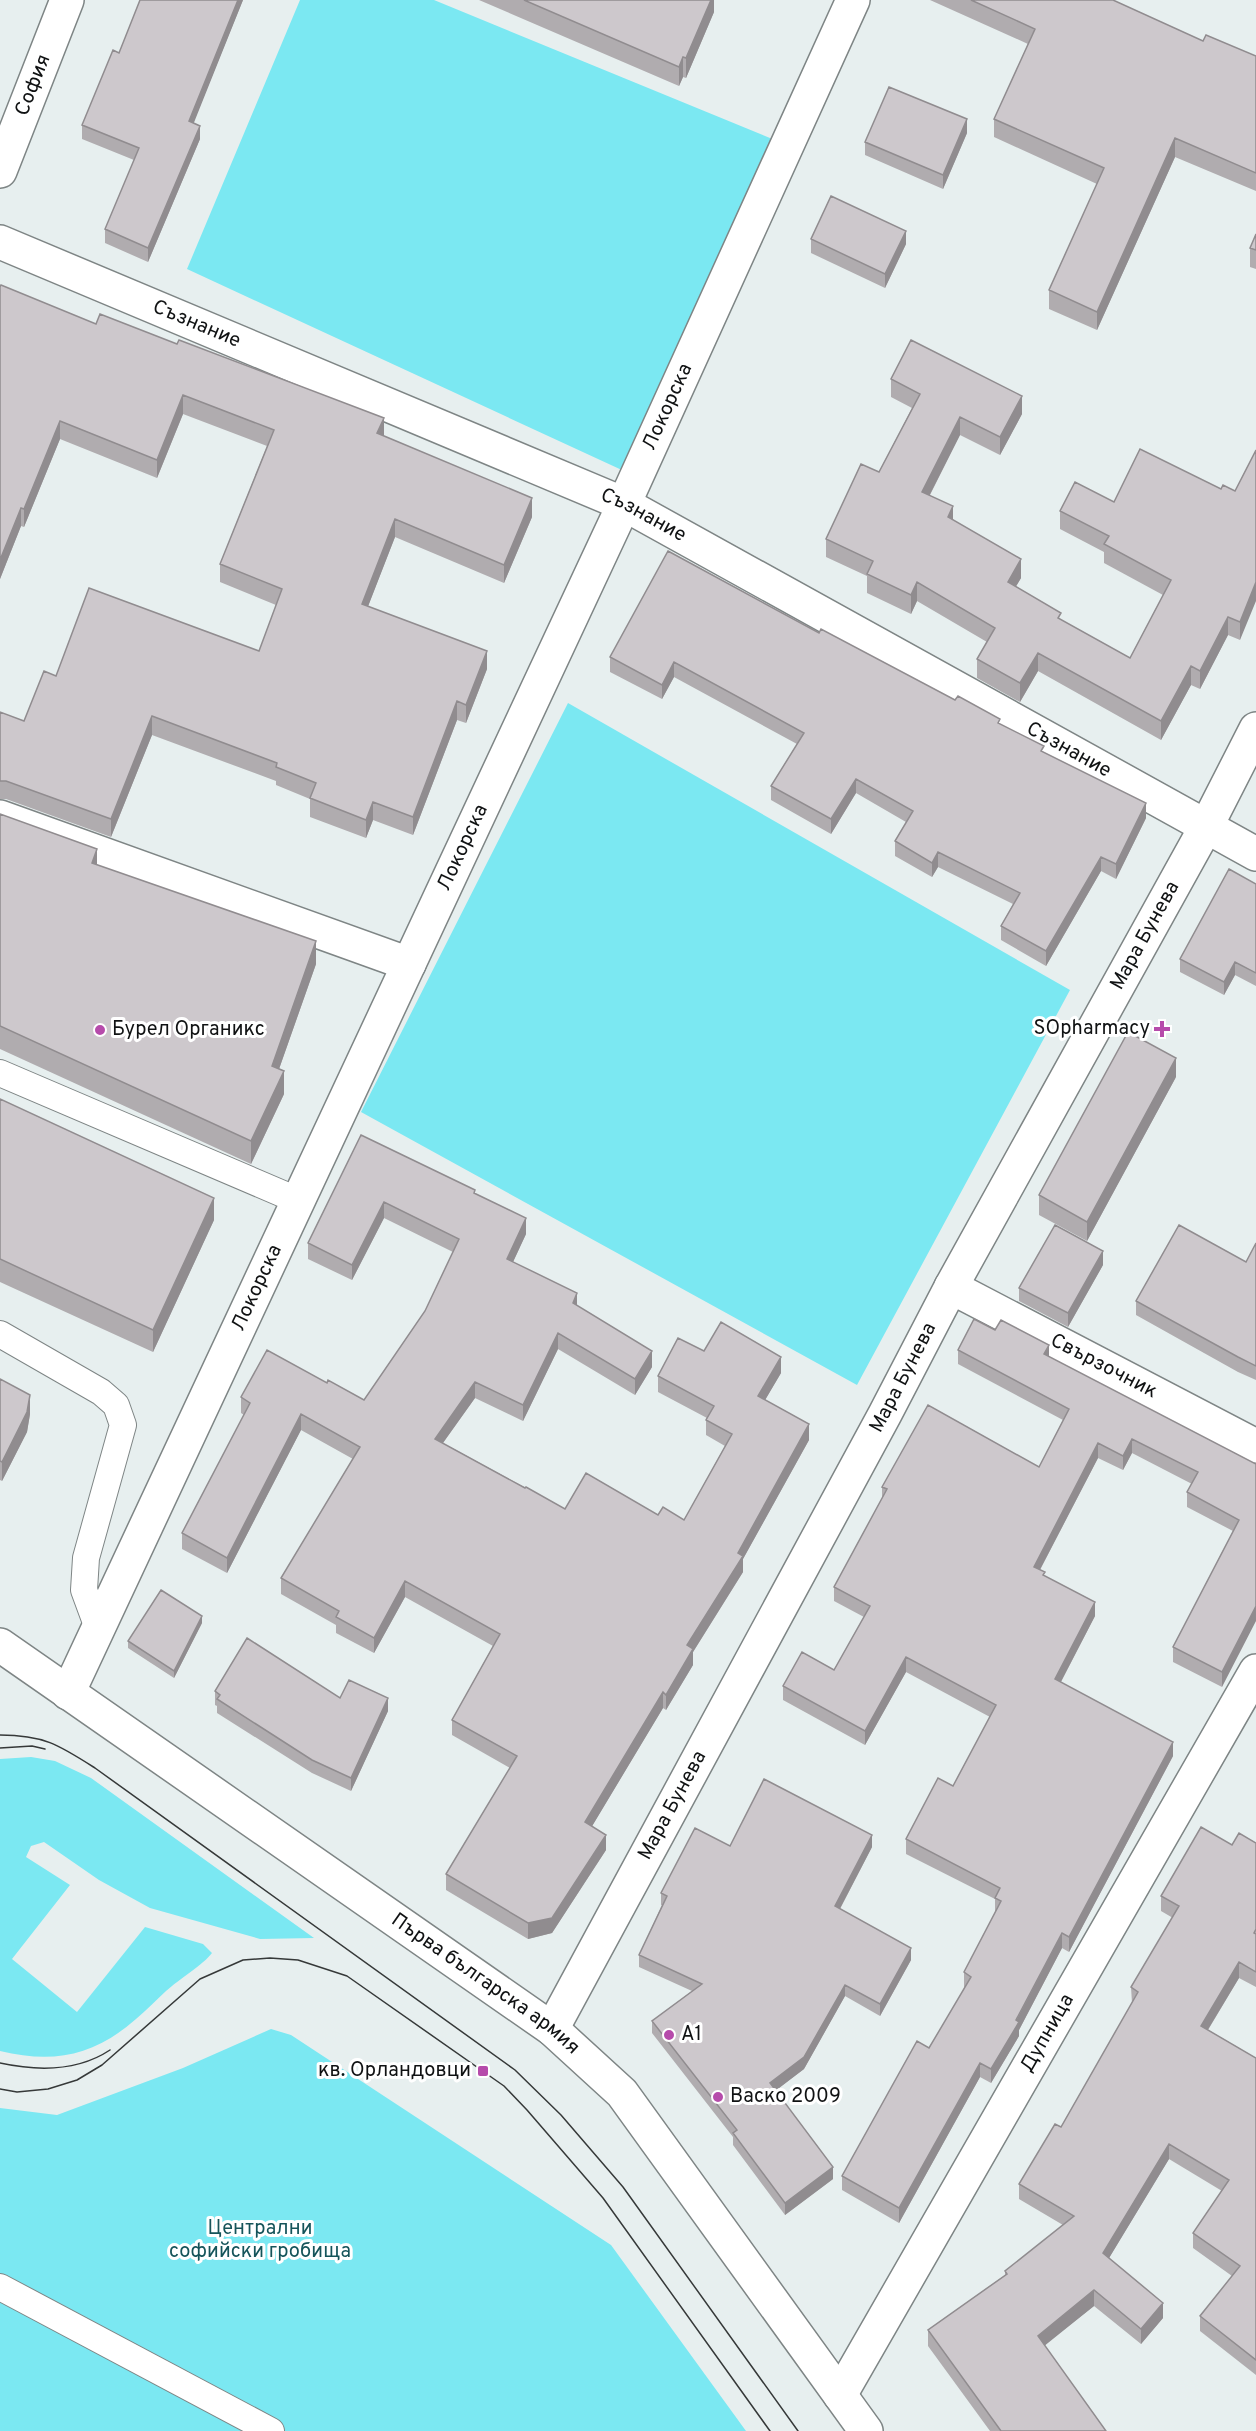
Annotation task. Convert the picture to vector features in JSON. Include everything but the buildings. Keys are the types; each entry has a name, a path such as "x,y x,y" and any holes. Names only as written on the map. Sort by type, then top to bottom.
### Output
{"street":[{"name":"София","path":"0,171 67,0"},
{"name":"Локорска","path":"68,1693 624,504 853,0"},
{"name":"Съзнание","path":"0,242 624,504 1208,825 1256,854"},
{"name":"Мара Бунева","path":"552,2029 885,1414 951,1287 1208,825 1256,729"},
{"path":"0,817 409,964"},
{"name":"Свързочник","path":"951,1287 1256,1446"},
{"name":"Първа българска армия","path":"0,1645 552,2029 622,2093 866,2431"},
{"name":"Дупница","path":"840,2395 1256,1671"}],"lane":[{"path":"0,1073 297,1200"},
{"path":"0,1334 101,1392 116,1405 123,1425 87,1558 84,1590 98,1628"},
{"path":"0,2287 271,2431"}],"green space":[{"path":"300,0 434,0 787,145 624,471 187,269"},
{"path":"568,703 1070,990 857,1385 361,1112"},
{"path":"31,1757 55,1761 91,1778 314,1938 260,1939 150,1908 99,1880 44,1842 31,1846 26,1857 70,1885 12,1959 77,2012 145,1927 203,1944 212,1953 120,2032 89,2049 72,2054 38,2057 0,2051 0,1759"},
{"name":"Централни софийски гробища","path":"271,2029 291,2035 611,2245 746,2431 0,2431 0,2108 57,2115 183,2068"}],"tram line":[{"path":"0,1735 40,1739 61,1747 95,1768 515,2070 561,2115 623,2187 798,2431"},
{"path":"0,1748 32,1746 45,1749"},
{"path":"0,2089 17,2092 48,2089 77,2080 102,2065 200,1979 243,1960 270,1958 298,1960 347,1976 504,2086 527,2110 603,2198 770,2431"},
{"path":"0,2063 56,2068 84,2062 110,2050"}],"place":[{"name":"SOpharmacy","path":"1162,1029"},
{"name":"Бурел Органикс","path":"100,1030"},
{"name":"A1","path":"669,2035"},
{"name":"кв. Орландовци","path":"483,2071"},
{"name":"Васко 2009","path":"718,2097"}]}
